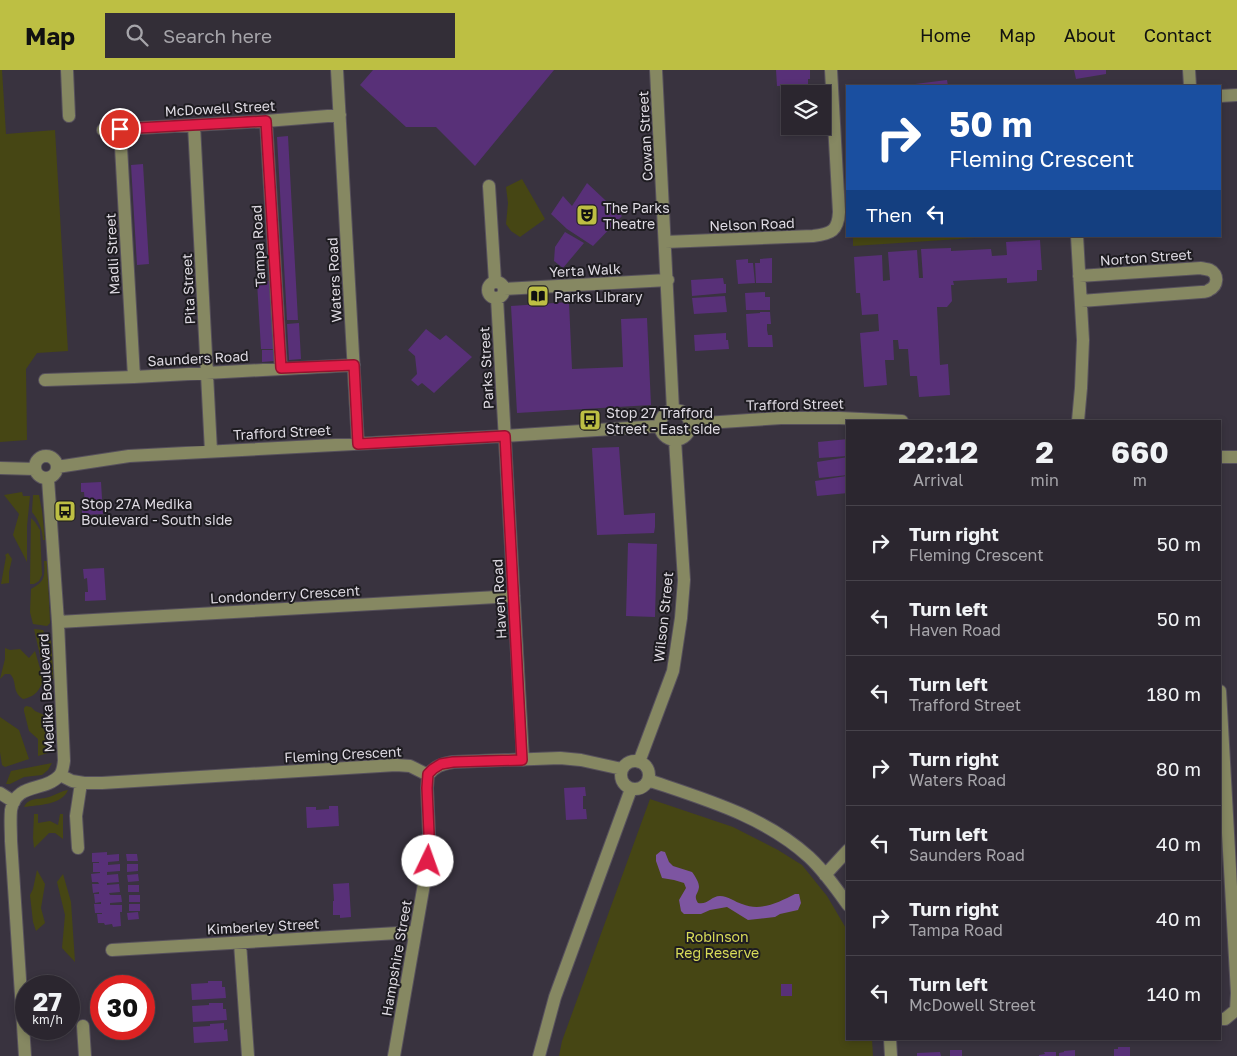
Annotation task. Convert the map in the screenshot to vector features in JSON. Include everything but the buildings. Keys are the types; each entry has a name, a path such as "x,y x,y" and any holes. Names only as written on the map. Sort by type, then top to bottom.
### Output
{"street":[{"path":"67,70 69,116"},
{"name":"Waters Road","path":"337,70 358,444"},
{"name":"Cowan Street","path":"656,70 674,410"},
{"path":"831,70 841,136"},
{"path":"1189,70 1190,85"},
{"path":"1221,96 1237,95"},
{"name":"McDowell Street","path":"103,130 340,115"},
{"name":"Tampa Road","path":"266,121 281,368"},
{"name":"Pita Street","path":"194,125 212,451"},
{"name":"Madli Street","path":"120,129 134,377"},
{"name":"Nelson Road","path":"665,242 813,236 832,232 838,221 839,212 841,136"},
{"name":"Parks Street","path":"489,186 499,289 505,436"},
{"path":"1077,237 1082,359 1078,420"},
{"name":"Norton Street","path":"1080,276 1201,268 1210,270 1217,278 1216,285 1210,290 1201,292 1081,301"},
{"name":"Yerta Walk","path":"499,289 668,280"},
{"name":"Saunders Road","path":"45,380 354,365"},
{"path":"674,410 678,410 686,415 690,424 687,433 680,440 666,438 659,426 665,413 674,410"},
{"name":"Trafford Street","path":"690,424 781,418 878,420"},
{"name":"Trafford Street","path":"57,467 128,456 659,426"},
{"name":"Haven Road","path":"505,436 522,760"},
{"name":"Wilson Street","path":"639,762 673,671 681,618 684,580 675,440"},
{"path":"45,456 55,460 57,467 56,473 48,479 38,476 35,469 38,459 45,456"},
{"path":"1221,457 1237,458"},
{"path":"0,468 35,469"},
{"name":"Medika Boulevard","path":"48,479 58,622 64,761 60,775"},
{"name":"Londonderry Crescent","path":"58,622 514,596"},
{"path":"1221,729 1224,843 1234,917 1237,993 1236,1010 1225,1019 1221,1019"},
{"path":"428,774 441,764 453,762 560,758 581,760 622,769"},
{"path":"639,762 648,771 648,780 643,786 631,789 623,783 622,769 627,763 639,762"},
{"name":"Fleming Crescent","path":"60,775 72,782 102,783 396,765 410,766 428,774"},
{"name":"Hampshire Street","path":"394,1056 428,861 428,774"},
{"path":"25,1056 11,810 17,797 24,791 48,784 60,775"},
{"path":"648,780 735,811 764,824 810,858 846,901"},
{"path":"78,848 76,816 81,783"},
{"path":"539,1056 555,997 631,789"},
{"path":"0,794 14,802"},
{"path":"825,874 846,852"},
{"name":"Kimberley Street","path":"112,950 415,932"},
{"path":"240,943 248,1056"},
{"path":"83,1026 85,1056"},
{"path":"890,1040 891,1056"}],"green space":[{"path":"0,70 2,70 6,134 55,130 68,351 37,353 26,369 27,440 0,442"},
{"path":"522,179 545,219 520,237 511,231 506,224 508,203 506,187"},
{"path":"853,237 990,237 853,246"},
{"path":"22,492 23,496 30,496 27,526 27,562 13,535 19,514 4,495"},
{"path":"33,495 39,495 45,540 43,540 37,518 32,512"},
{"path":"31,518 40,530 42,575 39,581 34,584 30,584"},
{"path":"8,553 12,559 9,583 1,584 5,555"},
{"path":"44,561 47,561 50,623 47,626 33,624 30,612 31,589 42,581"},
{"path":"34,629 43,630 46,637 51,641 54,679 47,682 46,682"},
{"path":"5,648 10,650 20,649 29,658 35,651 44,682 32,696 23,699 19,696 10,674 5,674 0,679 5,659"},
{"path":"26,706 31,707 47,718 48,753 38,756 38,739 29,731 24,711"},
{"path":"0,717 19,730 29,759 5,767 2,765"},
{"path":"52,763 42,775 24,777 6,784 11,771"},
{"path":"68,790 61,799 42,805 24,807 31,800 49,797"},
{"name":"Robinson Reg Reserve","path":"650,799 733,827 778,850 802,865 827,896 846,928 846,1040 872,1040 873,1056 559,1056 562,1041"},
{"path":"34,814 38,814 38,823 50,821 58,825 60,814 63,814 63,839 55,833 49,833 34,848"},
{"path":"37,870 45,884 41,908 45,923 36,931 30,895"},
{"path":"63,874 71,902 75,962 62,948 65,915 57,882"}],"shaded area":[{"path":"661,851 665,852 673,866 692,872 697,879 699,885 696,897 698,903 704,903 720,896 756,907 770,905 799,894 801,903 798,910 775,917 748,920 727,907 710,910 701,914 684,914 681,911 679,900 686,888 684,883 662,878 656,861 656,855"}],"place":[{"name":"The Parks Theatre","path":"587,215"},
{"name":"Parks Library","path":"538,296"},
{"name":"Stop 27 Trafford Street - East side","path":"590,420"},
{"name":"Stop 27A Medika Boulevard - South side","path":"65,511"}],"route":[{"path":"120,129 266,121 281,368 354,365 358,444 505,436 522,760 453,762 441,764 428,774 428,861"}]}
